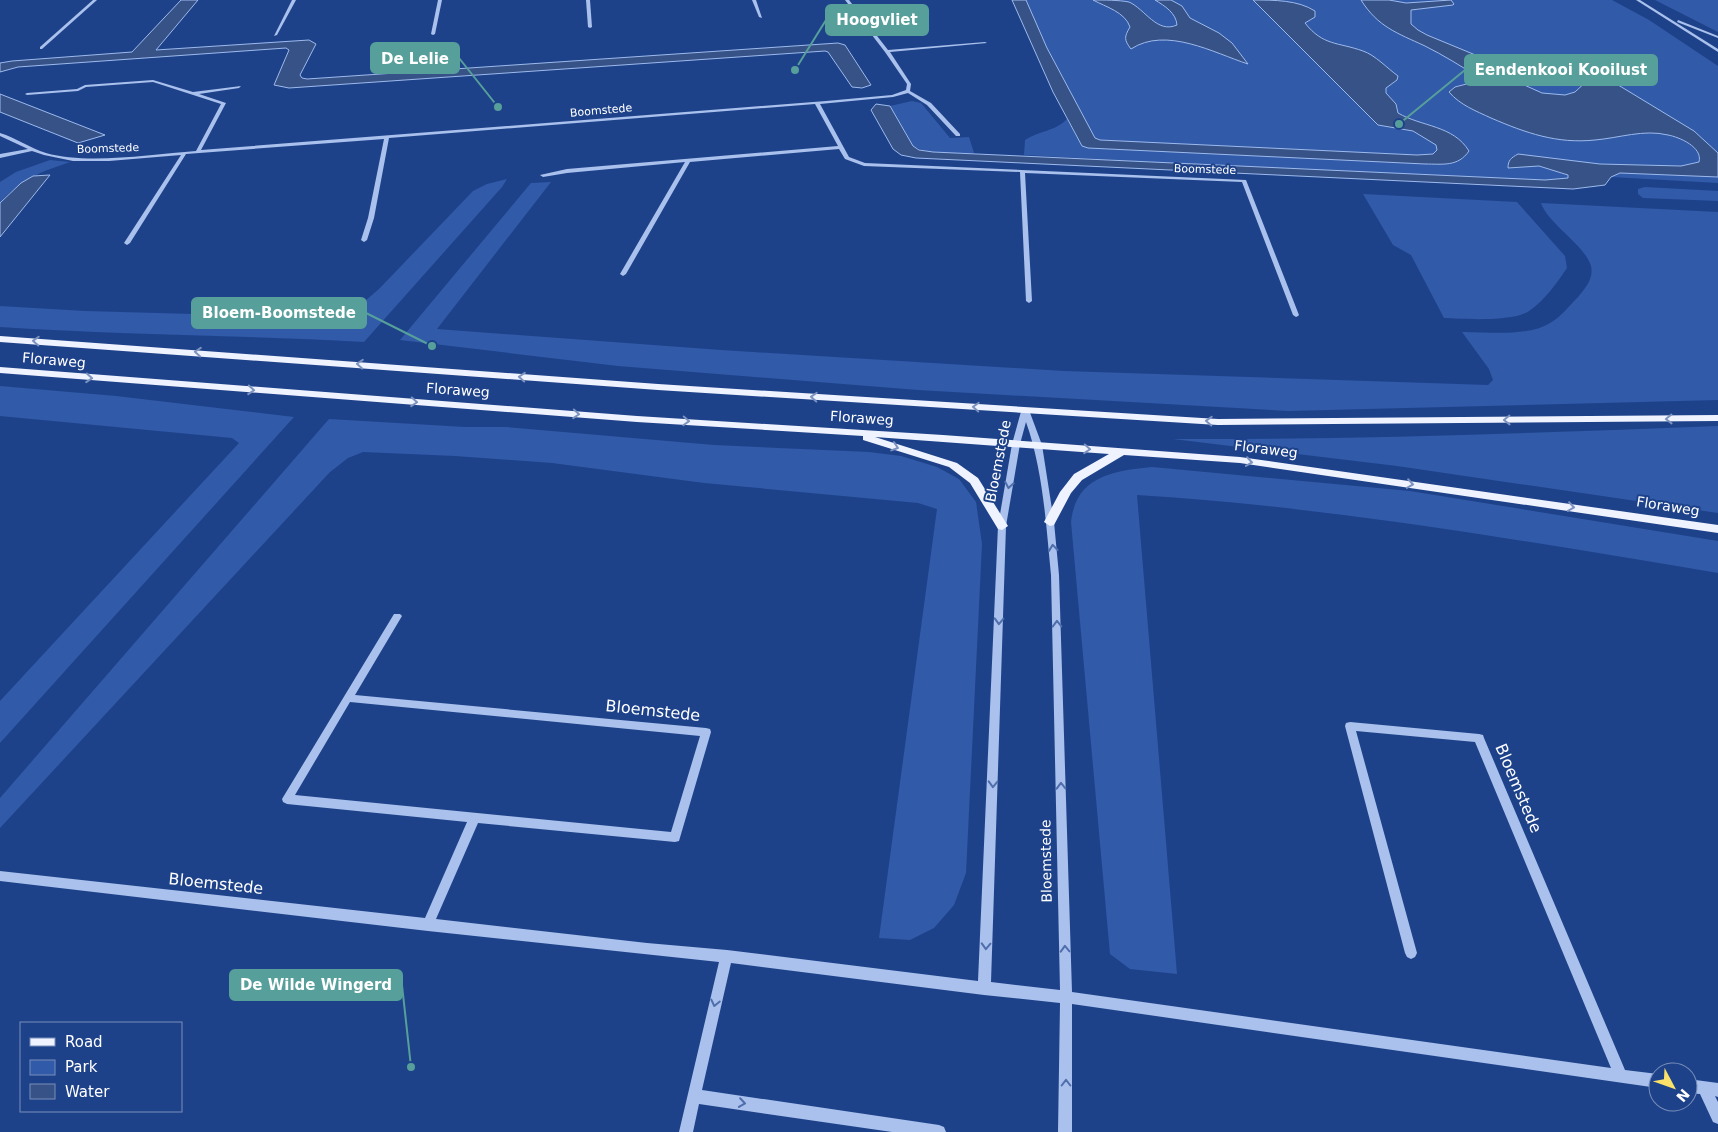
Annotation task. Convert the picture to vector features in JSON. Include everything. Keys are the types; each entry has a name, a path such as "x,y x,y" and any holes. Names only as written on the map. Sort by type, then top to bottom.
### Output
{"main road":[{"name":"Floraweg","path":"0,339 658,388 1218,422 1718,418"},
{"name":"Floraweg","path":"0,370 627,418 1240,460 1718,529"},
{"path":"848,432 953,465 974,481 1002,526"},
{"path":"1050,522 1066,492 1078,477 1122,452"}],"street":[{"path":"41,48 94,0"},
{"path":"275,35 294,0"},
{"path":"433,34 440,0"},
{"path":"588,0 590,27"},
{"path":"754,0 762,17"},
{"path":"847,0 887,51 909,84 908,92 929,104 958,135"},
{"path":"1638,0 1718,51"},
{"path":"1664,15 1718,37"},
{"path":"887,51 985,44"},
{"path":"153,81 157,75"},
{"path":"27,94 78,90 85,86 153,81 195,93 224,104 197,153"},
{"path":"195,93 239,87"},
{"name":"Boomstede","path":"0,134 44,154 73,159 109,159 817,103 893,96 908,92"},
{"name":"Boomstede","path":"817,103 847,158 864,164 1244,181 1296,315"},
{"path":"364,240 388,136"},
{"path":"543,175 567,171 841,147"},
{"name":"Boomstede","path":"0,156 33,149"},
{"path":"127,243 184,154"},
{"path":"623,274 688,161"},
{"path":"1022,171 1029,301"},
{"name":"Bloemstede","path":"984,989 1002,526 1016,444 1025,410"},
{"name":"Bloemstede","path":"1025,410 1038,445 1050,522 1055,575 1066,997"},
{"name":"Bloemstede","path":"350,698 706,732 675,837 286,799 350,698 397,616"},
{"name":"Bloemstede","path":"1412,953 1350,726 1479,738 1621,1076"},
{"path":"428,924 475,817"},
{"name":"Bloemstede","path":"0,876 647,949 727,956 984,989 1066,997 1648,1080"},
{"path":"686,1132 727,956"},
{"path":"1065,1132 1066,997"},
{"path":"1698,1087 1711,1089 1718,1117"},
{"path":"694,1096 938,1132"}],"green space":[{"path":"1022,0 1612,0 1649,20 1718,66 1718,174 1681,174 1718,177 1718,183 1611,177 1619,173 1573,185 1024,155 1025,140 1053,129 1067,119 1082,146"},
{"path":"1655,0 1718,0 1718,32"},
{"path":"912,101 921,103 950,138 969,137 974,153 935,153 913,146 890,106"},
{"path":"50,160 70,162 23,182 0,203 0,182 16,172"},
{"path":"507,179 502,187 364,342 0,327 0,306 85,311 337,318 365,301 379,289 473,191 487,184"},
{"path":"551,182 437,329 721,350 1064,371 1488,385 1493,380 1489,369 1462,332 1507,333 1541,327 1554,321 1561,315 1581,294 1590,279 1591,266 1582,250 1551,219 1541,203 1718,212 1718,400 1288,411 918,390 618,366 400,340 531,183"},
{"path":"1645,187 1718,191 1718,201 1643,198 1638,194 1638,189"},
{"path":"1363,194 1517,202 1565,256 1567,268 1545,297 1535,307 1522,314 1512,317 1488,319 1444,318 1411,255 1393,245"},
{"path":"0,386 116,396 294,417 0,743 0,701 239,443 232,438 0,416"},
{"path":"329,419 465,427 506,427 714,445 869,452 901,456 937,467 959,479 976,502 982,544 966,873 954,905 934,928 910,940 879,938 937,509 918,503 704,483 552,463 363,452 348,458 330,472 0,828 0,798"},
{"path":"1718,426 1718,513 1397,466 1173,439 1377,437"},
{"path":"1152,467 1410,491 1718,541 1718,573 1428,526 1210,500 1137,495 1177,974 1130,969 1110,954 1071,522 1074,507 1080,495 1089,485 1111,474"}],"water":[{"path":"181,0 198,0 156,50 309,40 316,44 300,75 302,78 307,79 838,43 845,45 871,85 862,88 852,87 828,52 825,51 289,88 274,85 289,50 286,48 18,67 0,72 0,63 12,61 132,52"},
{"path":"1012,0 1026,0 1047,48 1095,138 1100,140 1417,155 1433,154 1437,150 1436,145 1413,131 1378,125 1253,0 1269,0 1286,1 1315,11 1315,17 1305,23 1318,36 1367,53 1398,76 1397,80 1386,88 1386,93 1396,104 1398,113 1407,118 1446,131 1462,142 1469,151 1460,160 1455,162 1425,164 1088,148 1082,146 1053,92"},
{"path":"1093,0 1129,2 1157,24 1170,27 1177,25 1175,17 1166,7 1155,0 1171,0 1182,6 1190,18 1219,33 1232,43 1248,64 1205,48 1174,41 1159,40 1131,49 1126,38 1130,27 1128,22 1114,10"},
{"path":"1361,0 1389,0 1406,3 1451,0 1453,5 1411,10 1411,24 1427,35 1490,61 1522,84 1542,93 1565,95 1575,92 1589,79 1605,77 1694,131 1718,153 1718,177 1620,173 1611,177 1605,185 1573,189 916,158 901,155 893,149 871,110 876,104 890,106 913,146 919,150 933,152 1545,180 1568,178 1568,175 1539,166 1508,168 1509,161 1518,154 1600,164 1681,166 1699,162 1699,157 1694,147 1684,140 1668,135 1641,133 1581,141 1555,139 1517,128 1474,110 1458,101 1449,92 1455,87 1478,81 1478,77 1438,53 1381,23"},
{"path":"0,94 105,135 78,143 0,112"},
{"path":"50,175 0,237 0,203 21,183 33,176"}],"place":[{"name":"Hoogvliet","path":"795,70"},
{"name":"De Lelie","path":"498,107"},
{"name":"Eendenkooi Kooilust","path":"1399,124"},
{"name":"Bloem-Boomstede","path":"432,346"},
{"name":"De Wilde Wingerd","path":"411,1067"}]}
